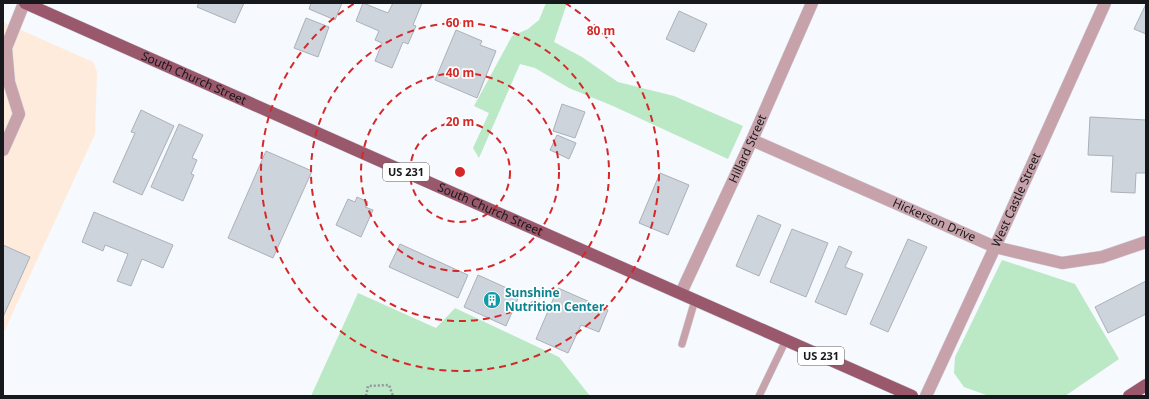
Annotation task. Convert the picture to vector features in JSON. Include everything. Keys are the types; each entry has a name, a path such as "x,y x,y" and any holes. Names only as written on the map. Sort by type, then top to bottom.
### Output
{"main road":[{"name":"South Church Street","path":"24,3 909,395"},
{"path":"1129,396 1146,385"}],"street":[{"path":"3,150 19,114 9,82 6,48 24,3"},
{"name":"Hillard Street","path":"681,293 752,140 812,3"},
{"name":"West Castle Street","path":"926,396 1105,3"},
{"name":"Hickerson Drive","path":"752,140 995,247 1062,263 1102,257 1146,242"}],"lane":[{"path":"682,344 694,300"},
{"path":"758,396 786,340"}],"path":[{"path":"366,396 368,386 389,385 393,396"}],"shaded area":[{"path":"3,22 93,62 97,72 95,134 3,334"}],"green space":[{"path":"546,3 567,3 554,42 582,57 618,82 674,96 743,126 728,159 613,106 569,88 535,68 520,64 479,158 473,148 489,113 474,106 512,36 528,29 539,20"},
{"path":"1002,260 1075,284 1119,359 1065,396 989,396 964,387 954,373 955,357"},
{"path":"358,293 436,328 455,308 559,357 590,396 311,396"}],"building":[{"path":"199,3 244,3 235,23 197,7"},
{"path":"311,3 342,3 335,20 309,9"},
{"path":"363,3 388,13 393,3 422,3 413,25 416,26 408,44 403,42 392,68 375,61 382,43 375,40 379,31 356,21"},
{"path":"1146,4 1146,34 1134,29"},
{"path":"679,11 707,24 694,52 666,39"},
{"path":"306,18 329,27 318,57 294,48"},
{"path":"456,30 482,41 480,45 496,51 477,98 435,80"},
{"path":"562,104 585,112 575,138 553,131"},
{"path":"141,110 174,126 142,195 113,182 135,133 131,132"},
{"path":"1090,117 1146,120 1146,173 1136,173 1135,193 1111,192 1113,156 1088,155"},
{"path":"179,124 203,135 192,158 197,160 191,174 194,175 183,201 151,187"},
{"path":"557,135 576,143 569,159 550,150"},
{"path":"266,151 312,171 273,258 228,238"},
{"path":"660,173 689,185 668,235 639,223"},
{"path":"357,197 368,202 365,207 373,210 361,237 336,225 348,199 355,202"},
{"path":"94,212 173,245 163,268 142,259 131,286 117,281 128,254 105,245 103,251 82,242"},
{"path":"758,215 781,225 759,276 736,266"},
{"path":"792,229 828,243 806,297 770,282"},
{"path":"908,239 927,247 888,332 870,324"},
{"path":"400,244 468,275 458,298 389,267"},
{"path":"3,245 30,257 3,317"},
{"path":"839,246 852,252 845,267 863,274 846,315 815,302"},
{"name":"Sunshine Nutrition Center","path":"478,275 520,294 506,326 464,307"},
{"path":"1146,281 1146,314 1108,333 1095,307"},
{"path":"558,288 608,310 599,332 581,325 568,353 536,339"}],"place":[{"name":"Sunshine Nutrition Center","path":"492,300"}]}
